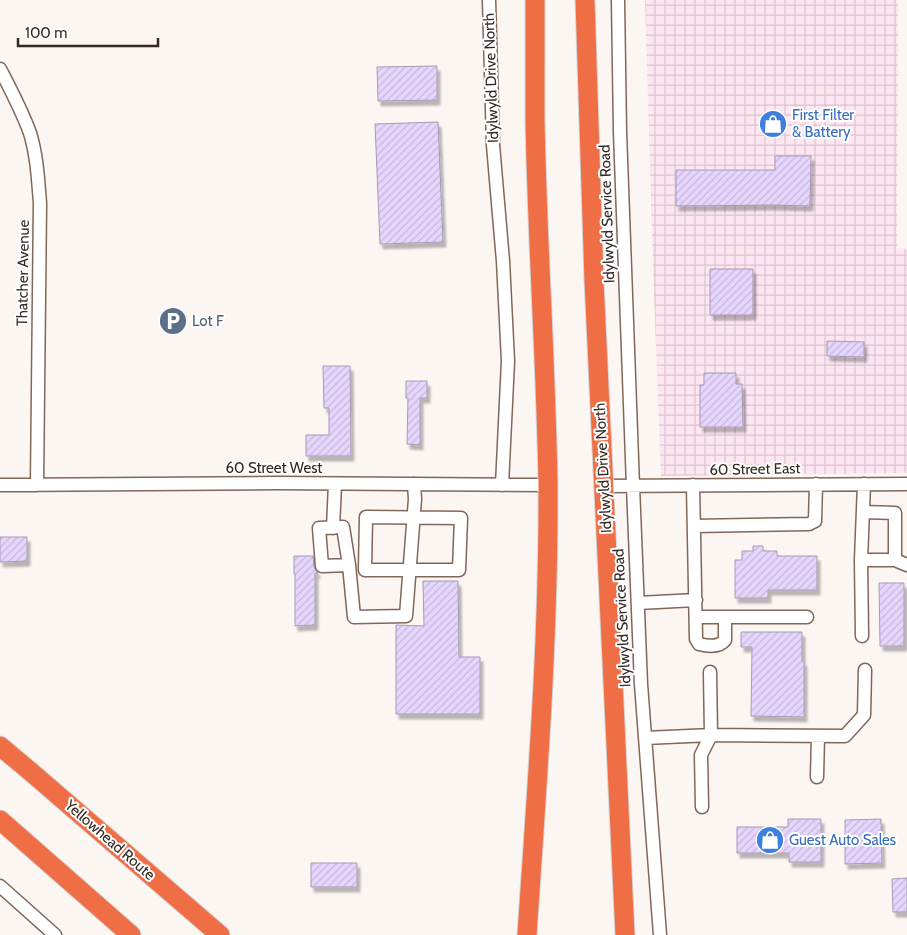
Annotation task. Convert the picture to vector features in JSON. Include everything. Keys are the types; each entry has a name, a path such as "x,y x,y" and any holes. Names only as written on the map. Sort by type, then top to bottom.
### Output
{"highway":[{"path":"526,0 535,119"},
{"path":"527,935 543,695 547,596 548,485 535,119 535,0"},
{"name":"Idylwyld Drive North","path":"585,0 594,281 626,935"},
{"name":"Yellowhead Route","path":"0,746 220,935"},
{"path":"0,820 132,935"}],"street":[{"name":"Idylwyld Drive North","path":"489,0 492,127 503,261 508,361 502,485"},
{"name":"Idylwyld Service Road","path":"618,0 621,142 641,684 660,935"},
{"name":"Thatcher Avenue","path":"0,69 30,133 37,165 40,203 37,486"},
{"path":"333,528 335,484"},
{"path":"365,570 366,517 413,518 461,518 459,570 409,570 365,570 350,568 322,566 319,528 343,528 350,568 354,617 406,616 409,570 413,518 414,484"},
{"path":"694,526 809,524 815,521 816,484"},
{"path":"862,636 864,484"},
{"name":"60 Street East","path":"604,486 907,484"},
{"name":"60 Street West","path":"0,485 548,485"},
{"path":"693,485 696,639 699,644 704,646 719,646 723,644 725,640 725,617"},
{"path":"863,512 896,512 895,560"},
{"path":"862,560 895,560 907,565"},
{"path":"638,603 696,600"},
{"path":"696,617 807,617"},
{"path":"645,738 711,735 845,736 864,715 865,670"},
{"path":"702,807 701,755 711,735 710,672"},
{"path":"817,777 818,736"},
{"path":"0,886 55,935"}],"shaded area":[{"name":"First Filter & Battery","path":"645,0 898,0 897,248 907,249 907,473 661,476"}],"building":[{"path":"437,66 437,100 378,101 377,67"},
{"path":"438,122 443,242 380,244 375,124"},
{"path":"775,156 811,156 810,206 676,206 676,170 775,170"},
{"path":"710,269 753,269 753,315 710,315"},
{"path":"827,341 864,342 864,357 827,356"},
{"path":"323,366 350,366 351,456 306,456 306,435 329,435 329,408 324,408"},
{"path":"704,373 736,373 736,384 742,384 743,427 700,427 700,385 704,385"},
{"path":"406,381 427,381 427,398 420,398 420,445 407,444 408,398 406,398"},
{"path":"0,537 27,537 27,561 0,562"},
{"path":"753,546 763,546 763,551 777,551 777,556 817,556 817,590 768,590 768,598 735,598 735,560 742,560 742,551 753,551"},
{"path":"294,556 313,556 314,567 318,573 315,573 315,625 295,626"},
{"path":"423,581 458,581 459,657 480,657 480,714 396,714 396,625 424,626"},
{"path":"879,583 904,583 904,646 880,646"},
{"path":"741,632 802,632 804,717 751,716 752,647 741,647"},
{"path":"788,819 821,819 821,862 789,862 789,853 737,853 737,827 788,827"},
{"path":"881,819 882,863 845,864 845,820"},
{"path":"311,863 357,863 357,887 311,887"},
{"path":"907,878 907,912 893,912 892,879"}],"place":[{"name":"First Filter & Battery","path":"773,124"},
{"name":"Lot F","path":"173,321"},
{"name":"Guest Auto Sales","path":"770,840"}]}
